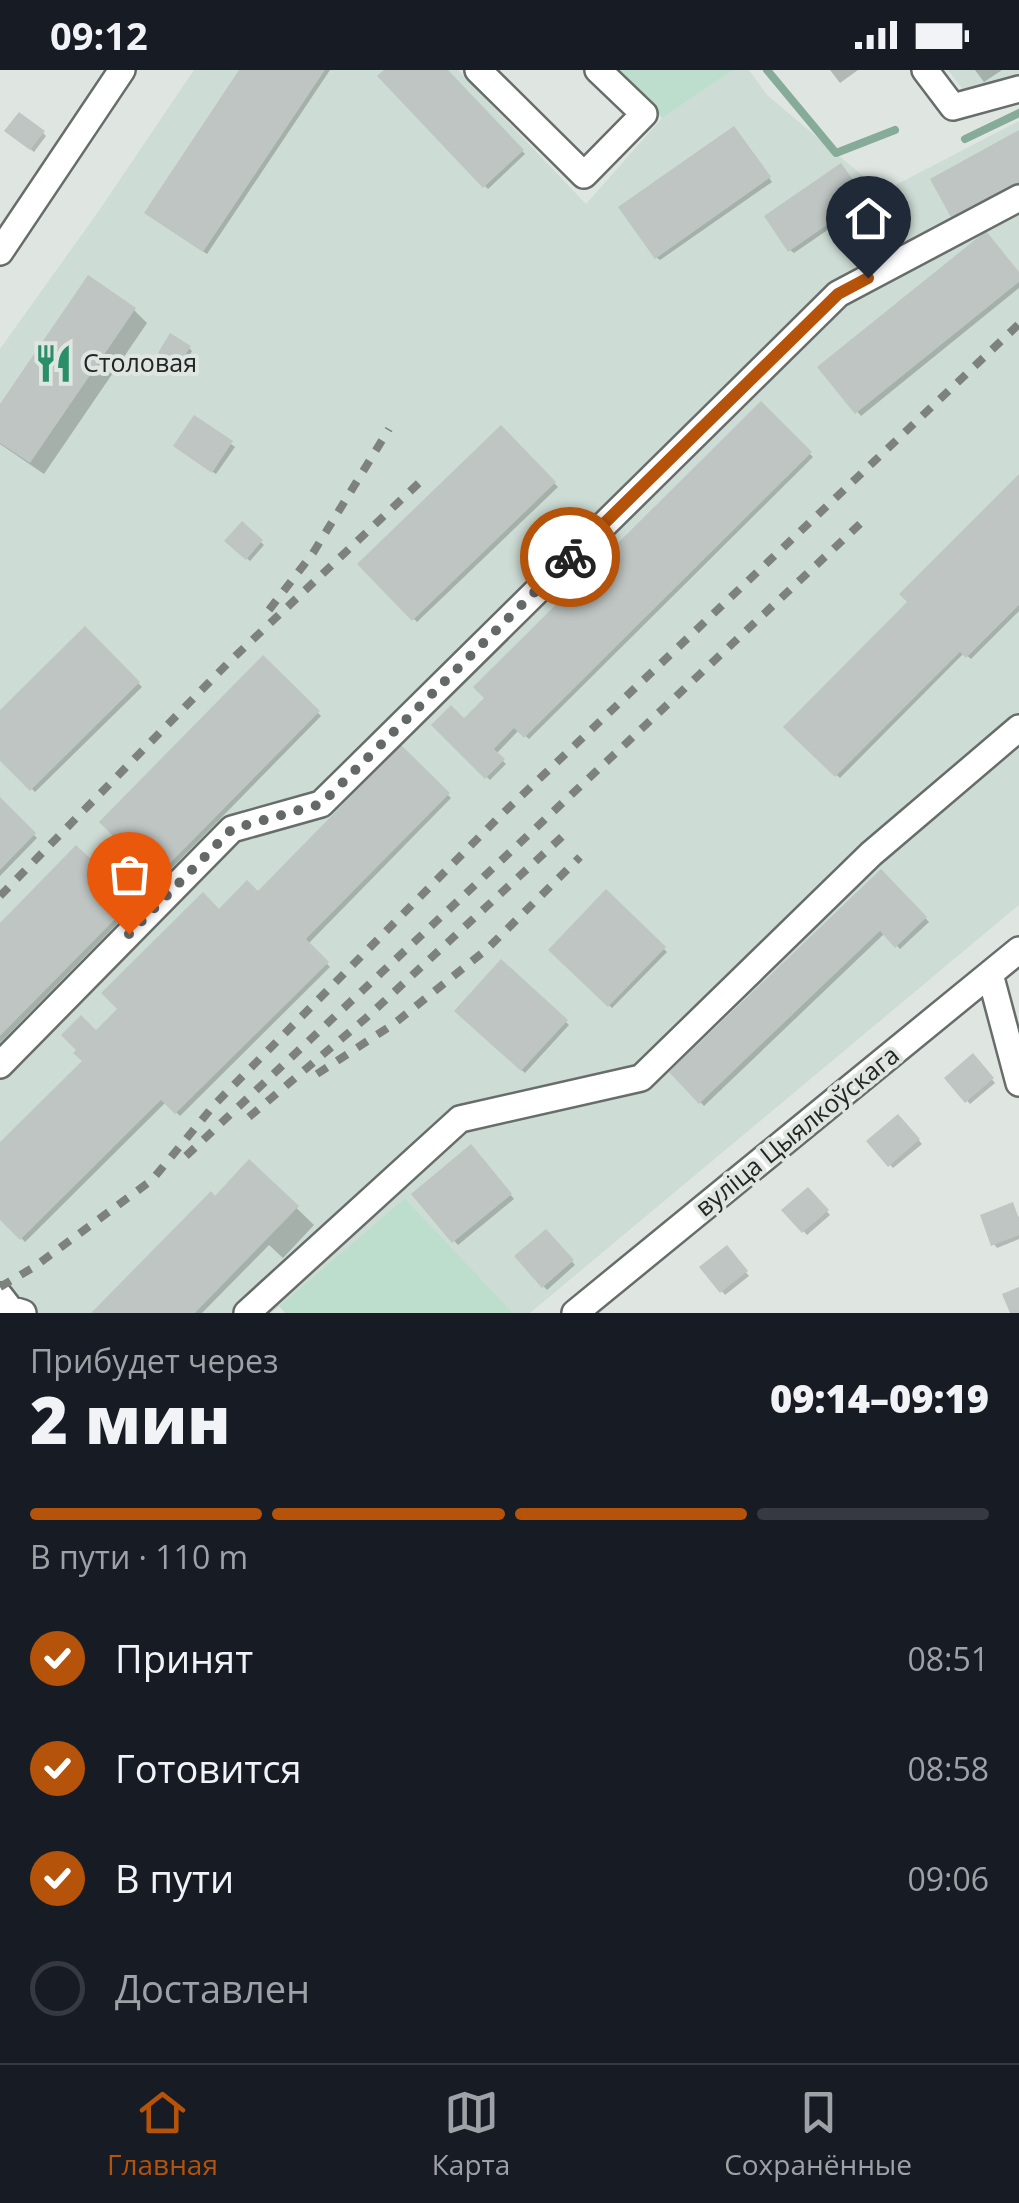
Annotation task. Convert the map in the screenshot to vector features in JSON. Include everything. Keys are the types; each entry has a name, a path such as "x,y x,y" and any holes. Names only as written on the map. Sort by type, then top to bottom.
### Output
{"street":[{"path":"0,252 122,70"},
{"path":"481,71 584,175 644,114 598,70"},
{"path":"926,70 953,107 1019,89"},
{"path":"0,1064 232,829 321,804 838,294 1019,198"},
{"path":"247,1313 460,1119 642,1078 871,854 1019,728"},
{"name":"вуліца Цыялкоўскага","path":"575,1313 1019,950"},
{"path":"990,974 1019,1082"},
{"path":"0,1296 10,1308 23,1313"}],"shaded area":[{"path":"194,70 458,70 586,204 662,118 733,70 749,70 767,95 882,192 1019,121 1019,905 530,1313 513,1313 405,1198 271,1313 0,1313 0,349"},
{"path":"948,70 1019,70 1019,79 967,95"}],"green space":[{"path":"619,70 733,70 662,118"},
{"path":"405,1198 513,1313 285,1313 279,1306"}],"building":[{"path":"239,70 325,70 203,252 144,213"},
{"path":"384,70 448,70 524,150 483,188 377,76"},
{"path":"19,112 45,131 30,150 4,131"},
{"path":"734,126 771,177 655,259 618,207"},
{"path":"1019,130 1019,182 952,219 930,179"},
{"path":"841,163 866,198 788,252 764,216"},
{"path":"986,231 1019,272 1019,282 855,414 817,367"},
{"path":"88,275 136,308 30,463 0,443 0,404"},
{"path":"170,333 191,346 178,366 158,353"},
{"path":"761,401 812,452 524,738 514,728 494,749 505,759 485,779 431,725 451,705 464,718 484,698 473,687"},
{"path":"194,415 233,441 212,473 173,446"},
{"path":"501,425 556,482 412,621 357,564"},
{"path":"1019,474 1019,605 966,658 960,652 835,777 783,727 907,602 899,594"},
{"path":"242,521 263,540 246,560 224,541"},
{"path":"85,626 140,682 30,791 0,761 0,710"},
{"path":"263,655 320,711 0,1036 0,923 76,845 96,864 118,841 99,822"},
{"path":"401,745 450,793 306,939 329,962 175,1114 161,1100 20,1240 0,1220 0,1142 82,1061 61,1035 81,1015 96,1030 117,1009 101,993 203,892 219,909 247,880 258,891"},
{"path":"0,797 36,833 0,870"},
{"path":"881,869 927,917 895,948 880,931 699,1104 669,1072"},
{"path":"606,889 666,947 608,1007 548,950"},
{"path":"501,959 568,1020 521,1071 454,1011"},
{"path":"973,1053 994,1078 965,1103 944,1078"},
{"path":"898,1114 920,1139 888,1167 866,1141"},
{"path":"471,1144 512,1194 452,1243 411,1194"},
{"path":"249,1159 299,1206 195,1313 91,1313 211,1191 215,1196"},
{"path":"808,1187 829,1210 802,1233 781,1210"},
{"path":"1013,1202 1019,1235 991,1246 980,1215"},
{"path":"546,1229 574,1260 542,1288 514,1256"},
{"path":"727,1245 748,1271 720,1293 699,1267"},
{"path":"1019,1287 1019,1313 1010,1313 1002,1294"}],"waterway":[{"path":"767,70 836,153 895,130"},
{"path":"965,139 1019,113"}],"railway":[{"path":"0,1287 34,1267 152,1180 215,1104 499,817 1019,324"},
{"path":"269,610 313,553 389,429"},
{"path":"0,896 229,662 421,481"},
{"path":"186,1156 861,523"},
{"path":"249,1117 366,1018 565,834"},
{"path":"317,1074 395,1023 487,949 580,857"}],"way so far":[{"path":"129,934 232,829 321,804 570,557"}],"place":[{"name":"Столовая","path":"53,363"}],"route":[{"path":"570,557 838,294 868,278"}]}
